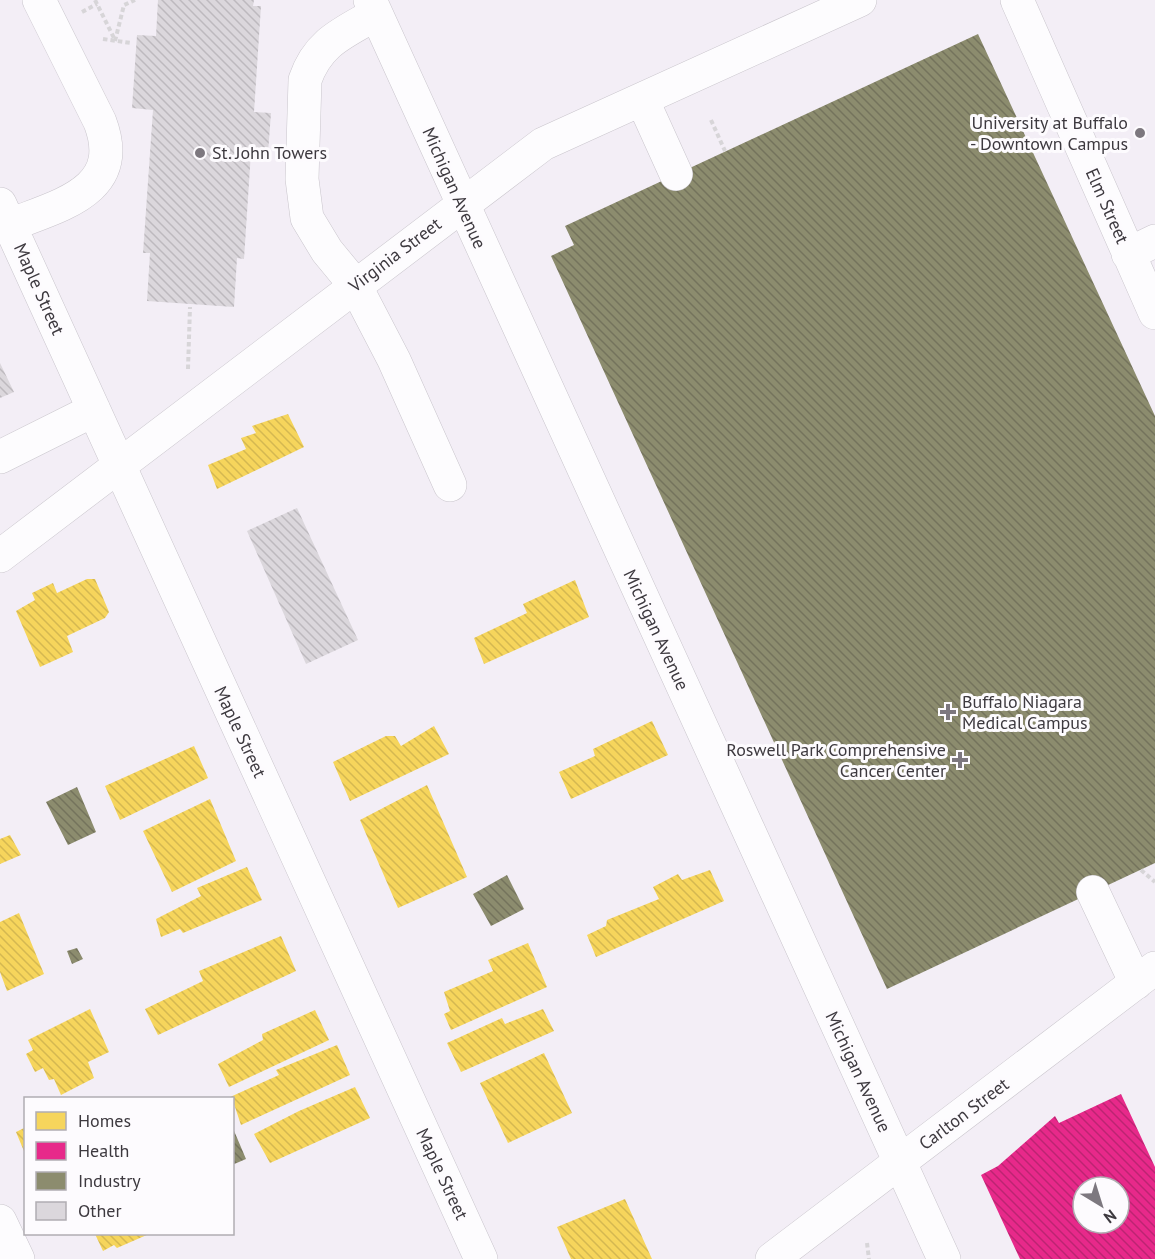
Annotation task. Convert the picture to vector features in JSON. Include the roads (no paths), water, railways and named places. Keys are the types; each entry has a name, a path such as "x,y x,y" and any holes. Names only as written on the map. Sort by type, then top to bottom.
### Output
{"street":[{"path":"5,214 61,205 87,191 100,177 107,158 106,139 100,122 39,0"},
{"name":"Virginia Street","path":"0,556 543,144 860,0"},
{"name":"Elm Street","path":"1017,0 1142,248 1155,313"},
{"path":"373,7 319,51 305,80 302,179 307,218 327,251 355,285 394,360 450,485"},
{"name":"Michigan Avenue","path":"373,7 944,1259"},
{"path":"642,99 676,174"},
{"name":"Maple Street","path":"5,214 481,1259"},
{"path":"0,457 94,410"},
{"path":"1092,892 1145,976"},
{"name":"Carlton Street","path":"772,1259 1145,976"},
{"path":"0,1221 18,1259"}],"place":[{"name":"University at Buffalo - Downtown Campus","path":"1140,133"},
{"name":"St. John Towers","path":"200,153"},
{"name":"Buffalo Niagara Medical Campus","path":"948,712"},
{"name":"Roswell Park Comprehensive Cancer Center","path":"960,760"}]}
